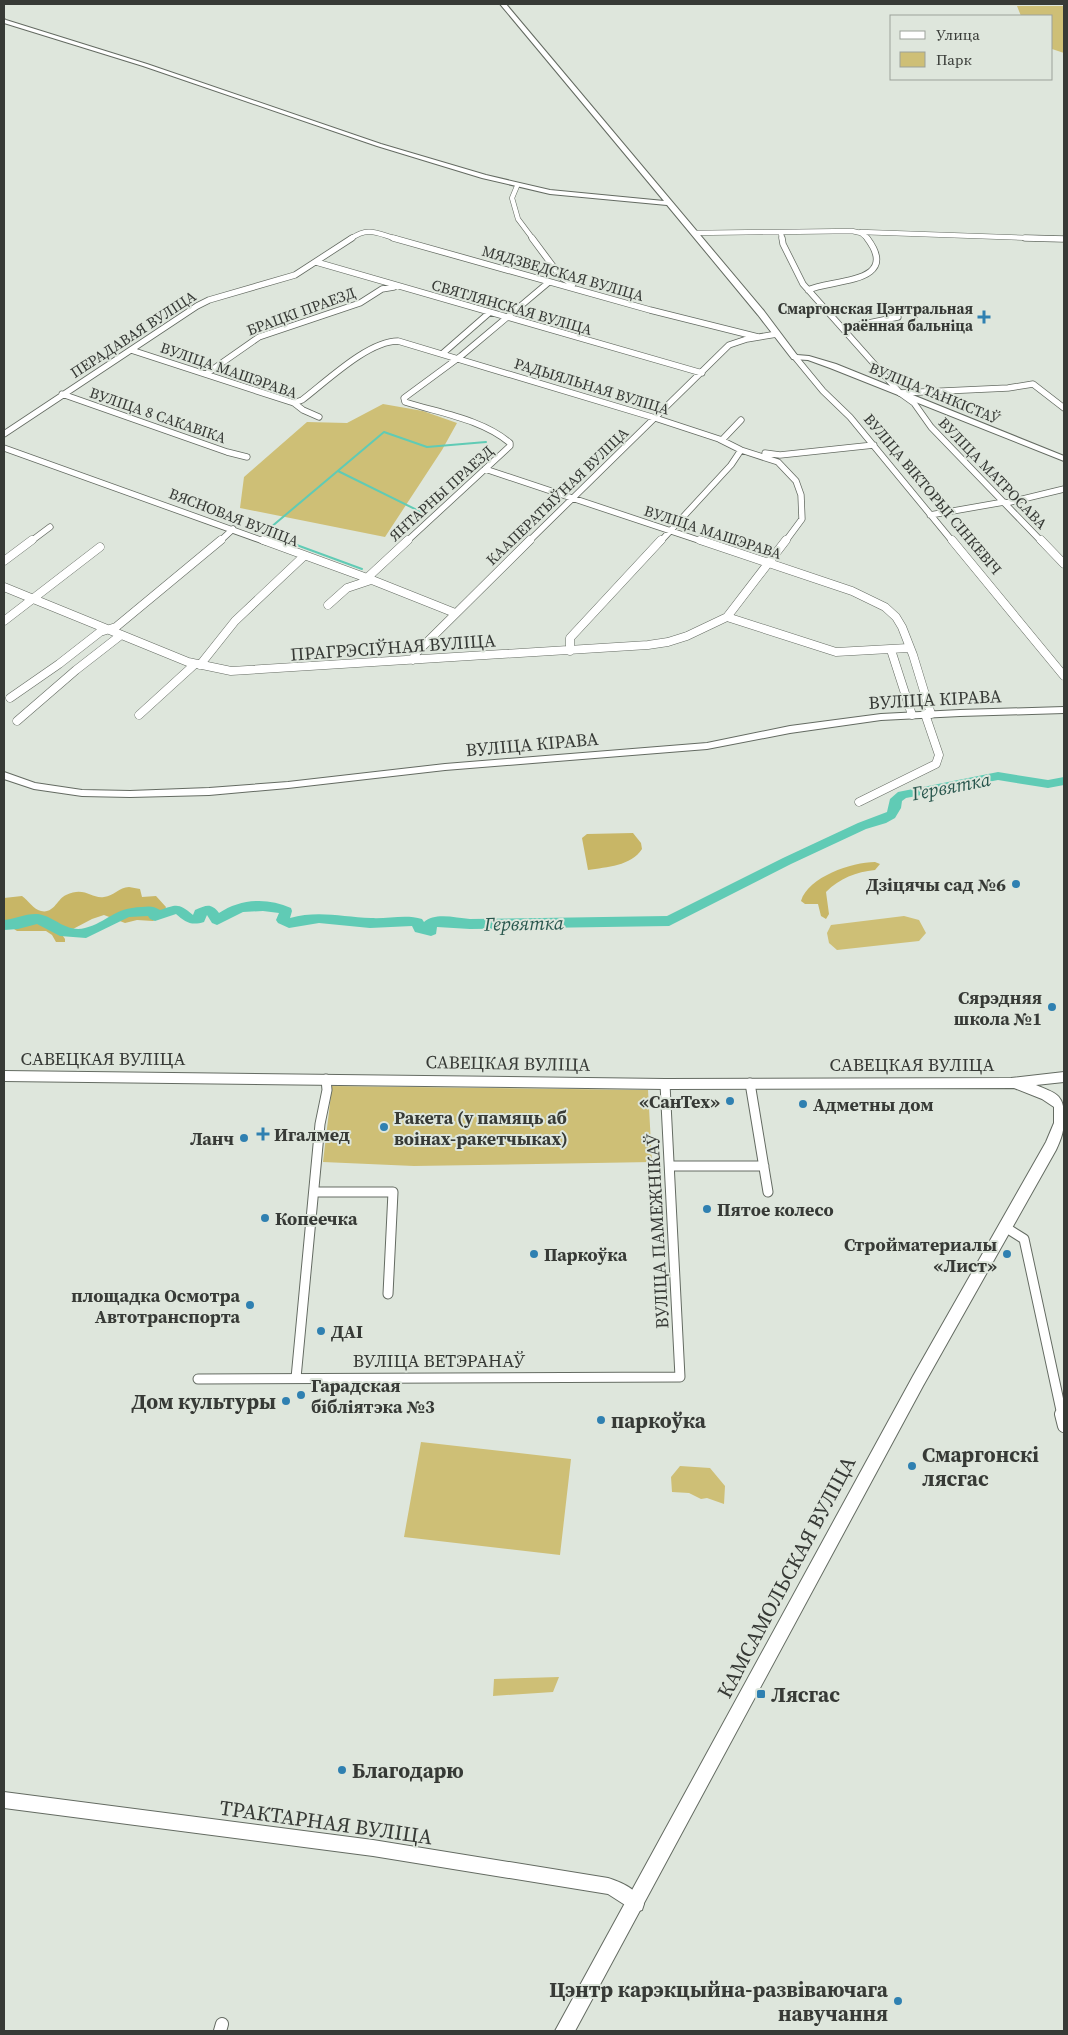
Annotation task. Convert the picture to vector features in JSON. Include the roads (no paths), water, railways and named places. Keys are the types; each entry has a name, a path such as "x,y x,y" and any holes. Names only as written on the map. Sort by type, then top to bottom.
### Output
{"main road":[{"name":"САВЕЦКАЯ ВУЛІЦА","path":"4,1076 326,1078 665,1084 1011,1083 1064,1077"},
{"name":"КАМСАМОЛЬСКАЯ ВУЛІЦА","path":"565,2031 636,1904 886,1439 1051,1146 1060,1127 1062,1116 1061,1108 1055,1096 1055,1088 1064,1077"},
{"name":"САВЕЦКАЯ ВУЛІЦА","path":"1011,1083 1032,1088 1047,1095 1061,1108"},
{"name":"КАМСАМОЛЬСКАЯ ВУЛІЦА","path":"1051,1146 1064,1136"}],"street":[{"name":"ВУЛІЦА ВІКТОРЫІ СІНКЕВІЧ","path":"503,4 823,391 850,417 930,515 987,580 1064,676"},
{"path":"4,21 145,65 379,145 517,186 585,196 669,204"},
{"path":"517,186 512,194 512,198 518,219 563,279 582,291"},
{"name":"МЯДЗВЕДСКАЯ ВУЛІЦА","path":"362,231 369,231 582,291 758,337"},
{"name":"ПЕРАДАВАЯ ВУЛІЦА","path":"4,434 202,303 290,277 362,231"},
{"path":"694,233 861,233 1064,239"},
{"name":"ВУЛІЦА МАТРОСАВА","path":"781,233 789,258 808,290 844,328 900,394 914,403 931,427 1064,564"},
{"path":"808,290 814,287 854,280 872,273 875,268 874,249 868,239 861,233"},
{"name":"СВЯТЛЯНСКАЯ ВУЛІЦА","path":"316,262 505,318 702,373"},
{"path":"380,282 383,284 382,289"},
{"path":"457,358 549,282"},
{"name":"БРАЦКІ ПРАЕЗД","path":"206,374 259,337 360,303 382,289 397,286"},
{"path":"442,354 489,313"},
{"path":"844,328 853,324 898,317"},
{"name":"КААПЕРАТЫЎНАЯ ВУЛІЦА","path":"413,660 415,654 455,613 729,346 758,337 777,334"},
{"name":"РАДЫЯЛЬНАЯ ВУЛІЦА","path":"294,403 302,400 370,348 380,343 398,341 722,440 742,451 782,466"},
{"name":"ВУЛІЦА МАШЭРАВА","path":"130,350 294,403 303,410 319,417"},
{"name":"ВУЛІЦА ТАНКІСТАЎ","path":"795,357 818,360 1064,459"},
{"name":"ЯНТАРНЫ ПРАЕЗД","path":"369,579 510,446 508,441 484,428 403,400 457,358"},
{"path":"900,394 902,392 1008,388 1033,384 1064,408"},
{"name":"ВУЛІЦА 8 САКАВІКА","path":"62,394 227,452 247,457"},
{"path":"741,420 722,440 775,455 874,445"},
{"name":"ВЯСНОВАЯ ВУЛІЦА","path":"4,448 233,529 455,613"},
{"path":"570,651 570,638 742,451 755,450"},
{"path":"769,563 799,525 803,514 801,495 796,481 775,455"},
{"name":"ВУЛІЦА МАШЭРАВА","path":"485,469 572,500 671,529 852,591 887,609 900,623 908,648 913,655 940,755 936,764 858,802"},
{"path":"930,515 1005,503 1064,489"},
{"path":"4,561 50,527"},
{"path":"10,698 63,661 100,632 116,627 208,552 233,529"},
{"path":"4,621 100,547"},
{"path":"139,715 184,672 198,664 228,627 304,556"},
{"name":"ПРАГРЭСІЎНАЯ ВУЛІЦА","path":"4,587 198,664 231,671 248,671 570,651 668,642 687,636 727,617 769,563"},
{"path":"328,605 351,586 369,579"},
{"path":"727,617 822,649 843,652 908,648"},
{"path":"17,722 78,668 121,635"},
{"path":"891,650 912,715"},
{"path":"63,661 64,666 78,668"},
{"name":"ВУЛІЦА КІРАВА","path":"4,775 16,781 32,785 90,794 160,794 233,790 306,784 446,767 710,746 834,723 912,715 1064,710"},
{"path":"296,1378 320,1124 327,1090 326,1078"},
{"path":"750,1083 768,1192"},
{"name":"ВУЛІЦА ПАМЕЖНІКАЎ","path":"665,1084 680,1377"},
{"path":"670,1166 764,1166"},
{"path":"314,1192 393,1192 388,1294"},
{"path":"1005,1227 1024,1239 1064,1426"},
{"name":"ВУЛІЦА ВЕТЭРАНАЎ","path":"198,1379 680,1377"},
{"name":"ТРАКТАРНАЯ ВУЛІЦА","path":"4,1800 373,1848 599,1884 616,1889 636,1904"}],"waterway":[{"path":"362,569 264,533 384,432 427,447 486,442"},
{"path":"338,471 421,512"},
{"name":"Гервятка","path":"4,925 18,924 30,919 39,919 60,931 86,933 127,912 153,911 155,916 177,909 190,919 196,920 199,919 200,913 209,909 217,920 235,909 255,906 282,909 286,911 283,920 289,923 309,918 330,918 370,923 412,921 417,922 420,929 431,931 431,928 427,927 430,923 444,921 470,924 669,921 787,861 862,826 882,820 891,815 895,808 896,799 902,795 998,776 1048,784 1064,781"}],"place":[{"name":"Смаргонская Цэнтральная раённая бальніца","path":"984,317"},
{"name":"Дзіцячы сад №6","path":"1016,884"},
{"name":"Сярэдняя школа №1","path":"1052,1007"},
{"name":"«СанТех»","path":"730,1101"},
{"name":"Адметны дом","path":"803,1104"},
{"name":"Ракета (у памяць аб воінах-ракетчыках)","path":"384,1127"},
{"name":"Игалмед","path":"263,1134"},
{"name":"Ланч","path":"244,1138"},
{"name":"Пятое колесо","path":"707,1209"},
{"name":"Копеечка","path":"265,1218"},
{"name":"Паркоўка","path":"534,1254"},
{"name":"Стройматериалы «Лист»","path":"1007,1254"},
{"name":"площадка Осмотра Автотранспорта","path":"250,1305"},
{"name":"ДАІ","path":"321,1331"},
{"name":"Гарадская бібліятэка №3","path":"301,1395"},
{"name":"Дом культуры","path":"286,1401"},
{"name":"паркоўка","path":"601,1420"},
{"name":"Смаргонскі лясгас","path":"912,1466"},
{"name":"Лясгас","path":"761,1694"},
{"name":"Благодарю","path":"342,1770"},
{"name":"Цэнтр карэкцыйна-развіваючага навучання","path":"898,2001"}]}
